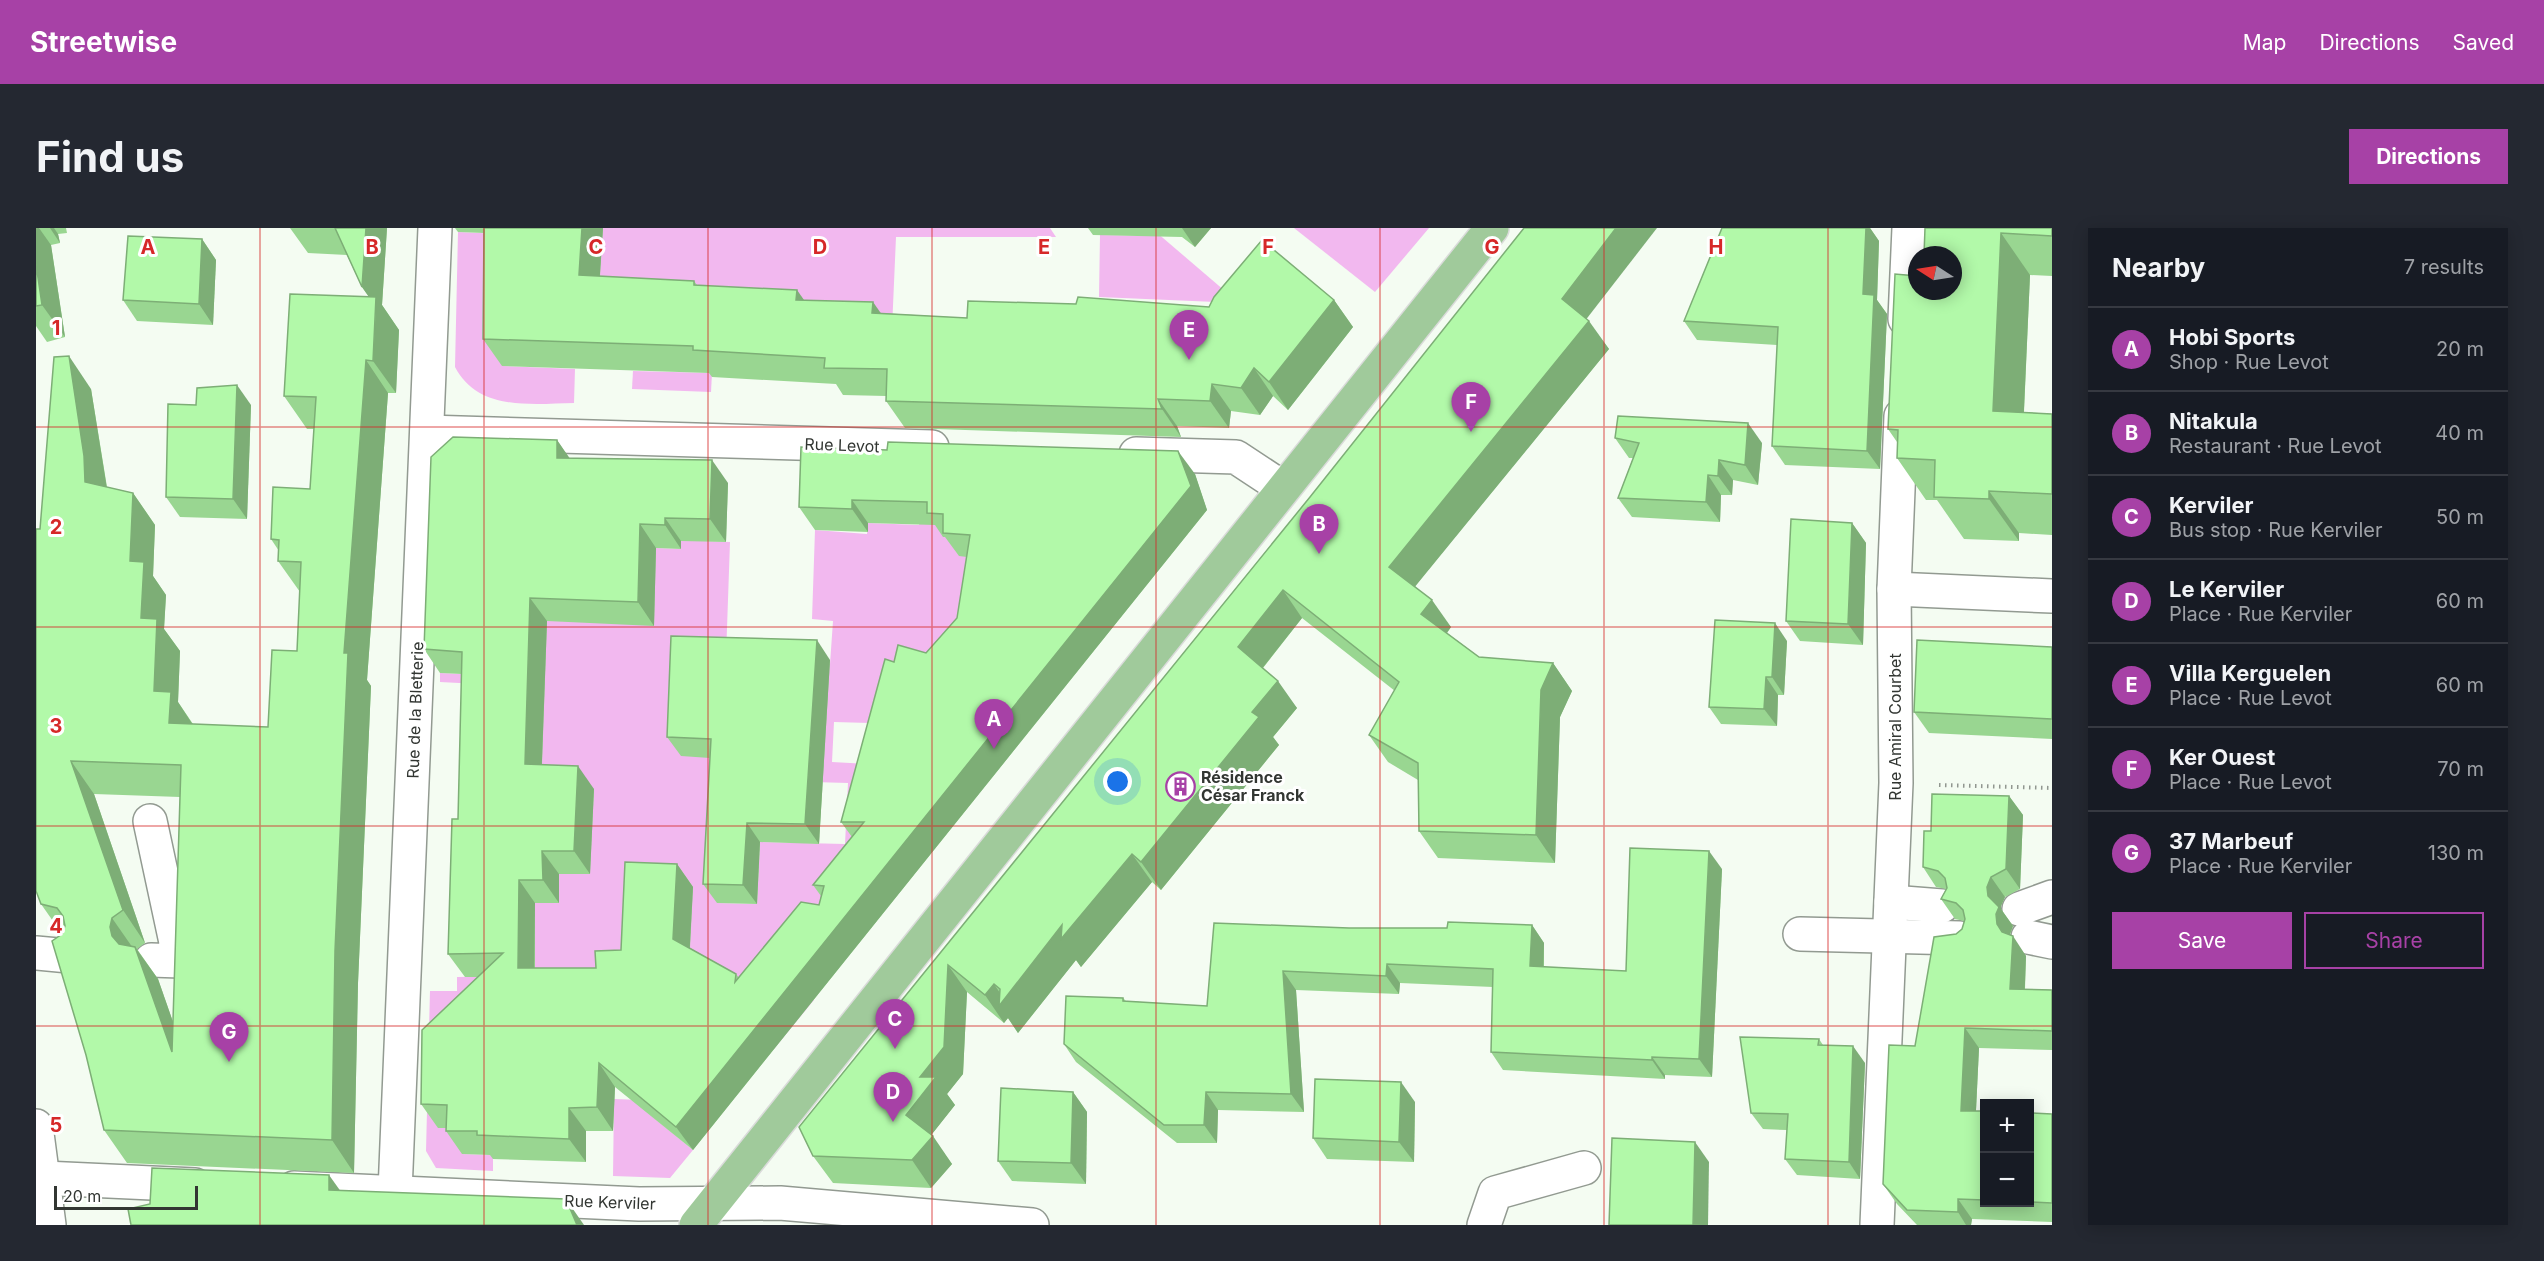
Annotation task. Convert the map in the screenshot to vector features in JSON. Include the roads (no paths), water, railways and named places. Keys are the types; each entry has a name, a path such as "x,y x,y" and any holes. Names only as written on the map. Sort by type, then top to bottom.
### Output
{"main road":[{"path":"704,1215 1492,228"}],"street":[{"name":"Rue de la Bletterie","path":"395,1192 435,228"},
{"path":"1904,345 1909,228"},
{"name":"Rue Amiral Courbet","path":"1878,1225 1896,783 1894,589 1902,391"},
{"name":"Rue Levot","path":"427,432 964,448"},
{"path":"1106,453 1236,457 1283,488"},
{"path":"1894,589 2052,596"},
{"path":"150,821 180,961 152,960"},
{"path":"2033,929 2052,897"},
{"path":"1891,902 1942,906"},
{"path":"1800,934 1960,938"},
{"path":"36,953 69,956"},
{"path":"36,1126 49,1225"},
{"path":"1484,1225 1495,1193 1584,1168"},
{"path":"44,1178 230,1186"},
{"name":"Rue Kerviler","path":"265,1187 639,1204 704,1215 780,1203 1032,1225"}],"place":[{"name":"Villa Kerguelen","path":"1189,360"},
{"name":"Ker Ouest","path":"1471,432"},
{"name":"Nitakula","path":"1319,554"},
{"name":"Hobi Sports","path":"994,749"},
{"name":"Résidence César Franck","path":"1180,786"},
{"name":"Kerviler","path":"895,1049"},
{"name":"37 Marbeuf","path":"229,1062"},
{"name":"Le Kerviler","path":"893,1122"}]}
